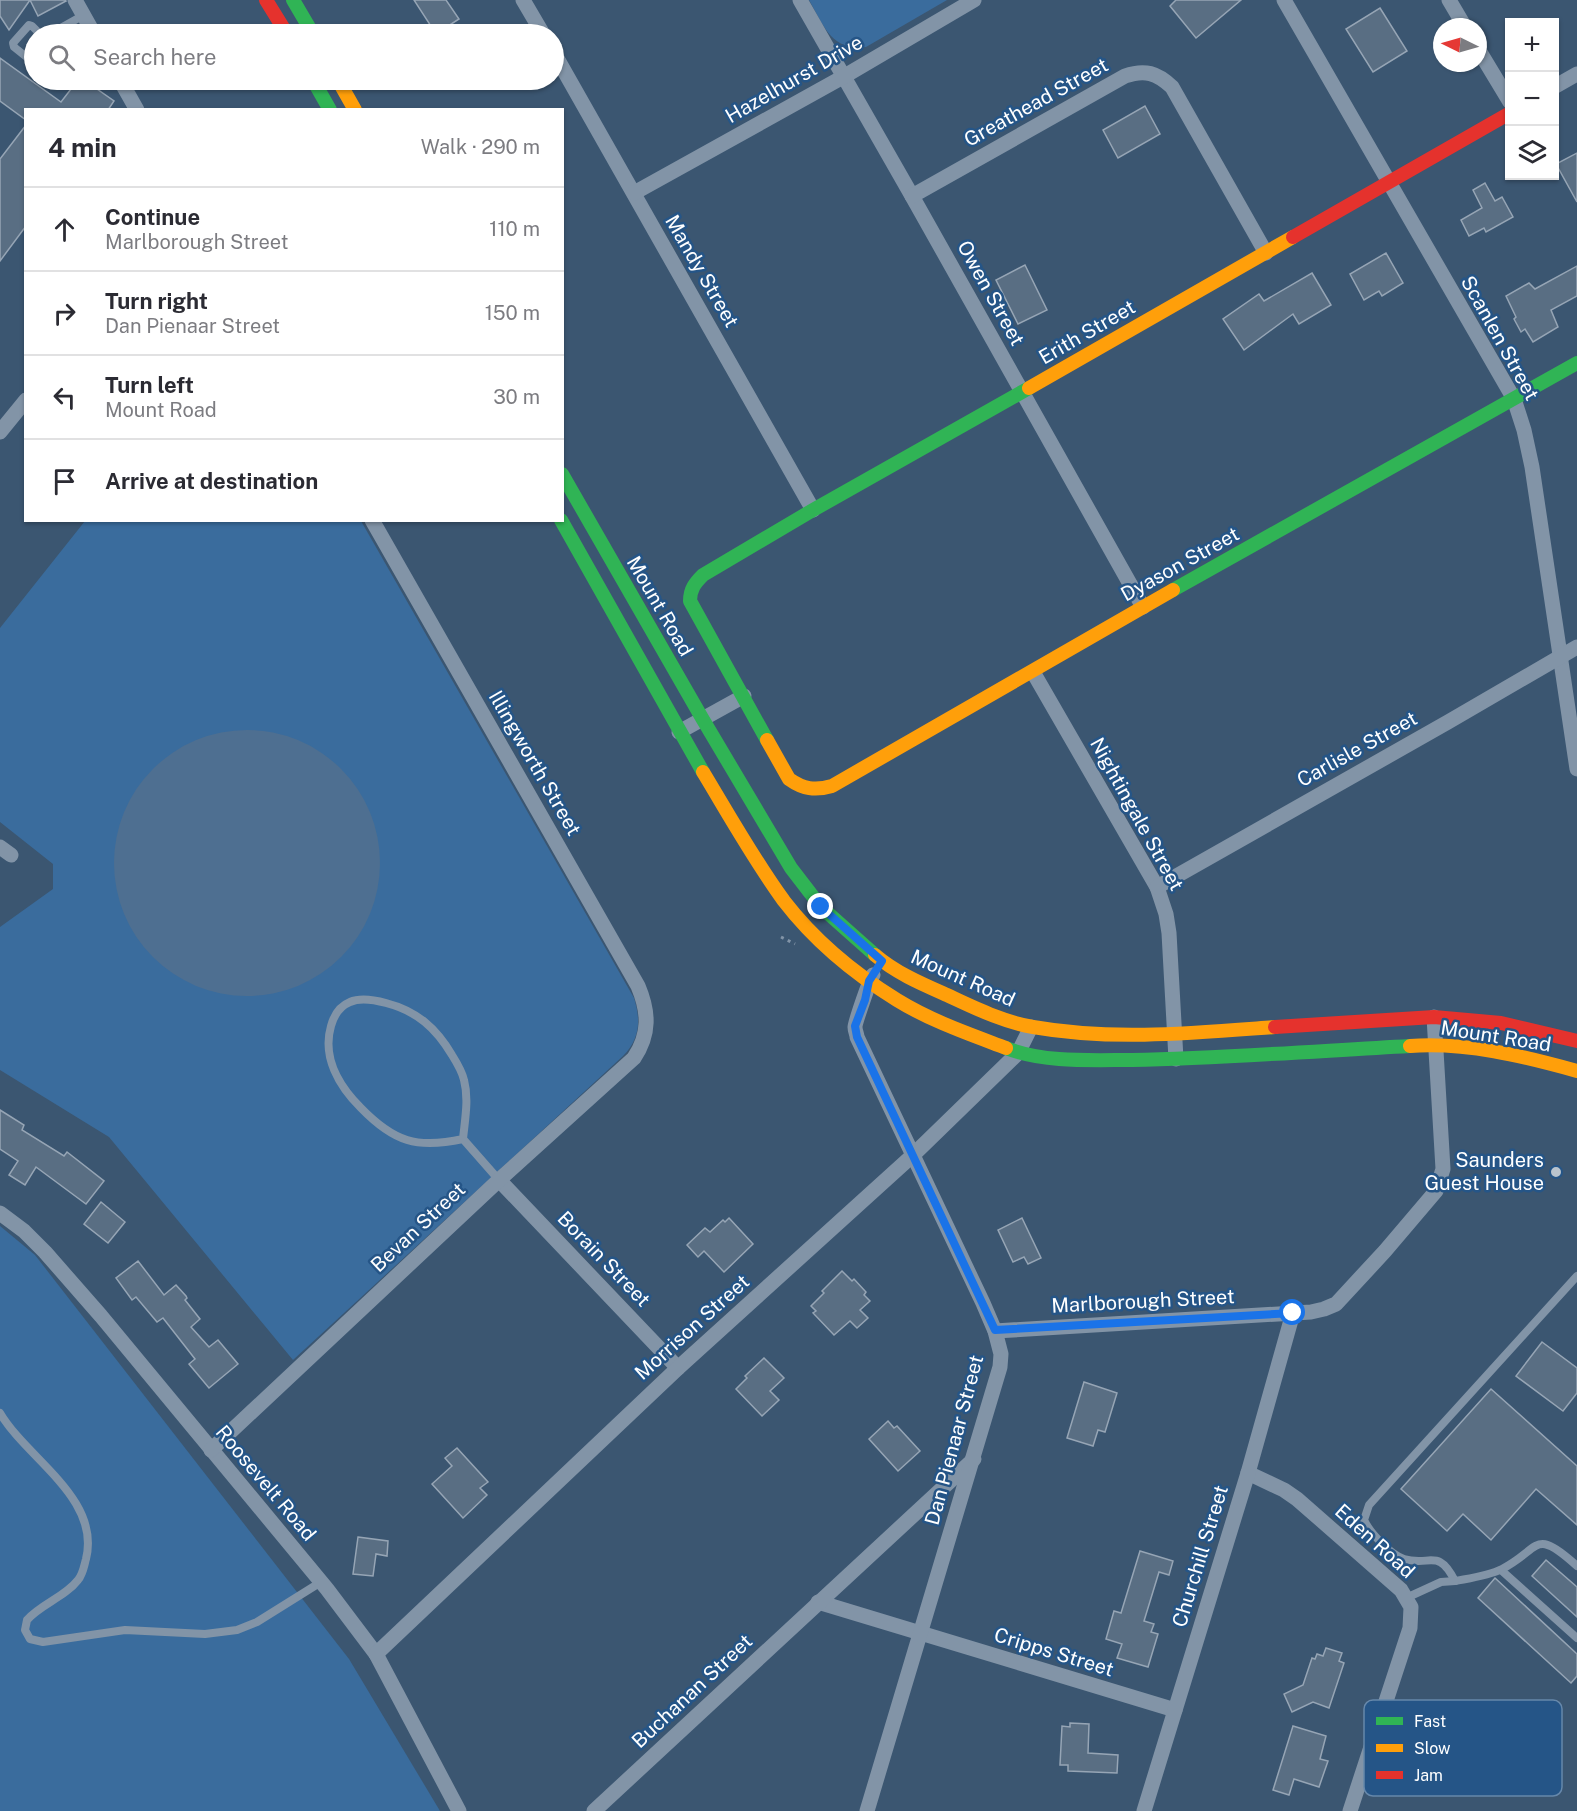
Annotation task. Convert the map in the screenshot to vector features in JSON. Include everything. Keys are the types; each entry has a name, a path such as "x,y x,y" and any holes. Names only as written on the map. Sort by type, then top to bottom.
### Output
{"main road":[{"path":"281,24 269,4 284,0"},
{"path":"293,0 307,24"},
{"path":"319,90 329,108"},
{"path":"344,90 354,108"},
{"name":"Erith Street","path":"744,696 690,601 690,592 694,582 703,575 1505,115"},
{"name":"Dyason Street","path":"744,696 789,779 800,788 821,790 832,786 1577,363"},
{"name":"Mount Road","path":"564,477 791,868 821,907 882,961 915,981 991,1015 1031,1027 1095,1034 1176,1034 1434,1017 1501,1023 1577,1041"},
{"name":"Mount Road","path":"562,522 679,732 754,856 785,902 830,951 897,1000 932,1019 1018,1053 1092,1060 1176,1059 1436,1044 1522,1056 1576,1067"}],"street":[{"path":"75,0 89,24"},
{"path":"523,0 537,24"},
{"name":"Owen Street","path":"800,0 1143,608"},
{"name":"Hazelhurst Drive","path":"634,194 843,77 974,0"},
{"name":"Scanlen Street","path":"1284,0 1514,399 1532,467 1577,769"},
{"path":"1449,0 1460,18"},
{"path":"1487,64 1505,95"},
{"name":"Mandy Street","path":"564,71 813,510"},
{"name":"Greathead Street","path":"912,196 1125,76 1144,72 1154,73 1172,87 1266,254"},
{"path":"1559,84 1577,74"},
{"path":"125,90 135,108"},
{"path":"0,432 24,402"},
{"name":"Illingworth Street","path":"373,522 638,986 647,1013 646,1031"},
{"name":"Carlisle Street","path":"1157,887 1577,647"},
{"name":"Nightingale Street","path":"1033,672 1157,887 1170,933 1176,1059"},
{"path":"679,732 744,696"},
{"name":"Dan Pienaar Street","path":"867,1811 974,1459 1000,1367 1001,1354 995,1330 857,1037 855,1026 865,1000 869,981 882,961"},
{"name":"Marlborough Street","path":"995,1330 1311,1312 1324,1310 1336,1304 1436,1191 1441,1180 1443,1169 1434,1017"},
{"name":"Morrison Street","path":"376,1654 678,1368 912,1156 1018,1053 1031,1027"},
{"name":"Bevan Street","path":"211,1450 499,1180 634,1058 641,1047 646,1031"},
{"name":"Borain Street","path":"499,1180 678,1368"},
{"name":"Roosevelt Road","path":"0,1213 24,1231 45,1252 101,1316 321,1582 376,1654 459,1811"},
{"name":"Churchill Street","path":"1144,1811 1248,1473 1293,1313"},
{"name":"Buchanan Street","path":"594,1811 974,1459"},
{"name":"Eden Road","path":"1248,1473 1284,1490 1297,1499 1401,1590 1406,1598 1411,1607 1410,1628 1386,1700"},
{"path":"819,1602 921,1634"},
{"name":"Cripps Street","path":"921,1634 1175,1710"},
{"name":"Eden Road","path":"1350,1811 1364,1768"}],"lane":[{"path":"68,24 84,15"},
{"path":"24,30 13,42 14,47 24,55"},
{"path":"463,1139 436,1144 418,1144 408,1141 388,1131 354,1101 342,1085 332,1064 328,1048 332,1022 336,1012 342,1006 363,999 376,1000 412,1012 428,1023 457,1063 464,1078 467,1104 463,1139 499,1180"},
{"path":"1455,1581 1448,1567 1442,1562 1412,1561 1394,1553 1368,1528 1364,1520 1365,1513 1369,1505 1577,1276"},
{"path":"0,1413 16,1435 68,1493 84,1522 89,1539 84,1568 76,1582 27,1620 25,1630 30,1640 43,1642 131,1630 205,1634 237,1630 257,1622 321,1582"},
{"path":"1406,1598 1441,1582 1501,1570 1534,1545 1551,1545 1577,1566"},
{"path":"1501,1570 1577,1638"}],"shaded area":[{"path":"809,0 947,0 866,47 854,47 844,45 830,35"},
{"path":"84,522 362,522 634,998 638,1029 633,1043 623,1056 293,1360 109,1137 0,1070 0,927 53,889 53,864 0,822 0,628"},
{"path":"247,730 273,733 298,740 321,753 341,769 357,789 370,812 377,837 380,863 377,889 370,914 357,937 341,957 321,973 298,986 273,993 247,996 221,993 196,986 173,973 153,957 137,937 124,914 117,889 114,863 117,837 124,812 137,789 153,769 173,753 196,740 221,733"},
{"path":"0,1226 35,1255 349,1659 440,1811 0,1811"}],"building":[{"path":"0,0 30,0 9,30 0,16"},
{"path":"30,0 65,0 66,1 38,16"},
{"path":"414,0 446,0 459,19 451,24 430,24"},
{"path":"1176,0 1241,0 1196,38 1170,6"},
{"path":"1380,8 1407,51 1373,72 1346,29"},
{"path":"0,58 24,75 24,90 44,90 61,102 70,90 98,90 114,101 109,108 24,108 24,119 0,101"},
{"path":"1145,106 1160,134 1118,158 1103,130"},
{"path":"24,128 24,229 0,261 0,159"},
{"path":"1577,153 1577,202 1559,169 1559,162"},
{"path":"1485,183 1495,201 1502,197 1513,217 1486,232 1484,228 1469,236 1461,220 1482,208 1473,190"},
{"path":"1386,253 1403,283 1382,296 1379,291 1364,300 1350,274"},
{"path":"1025,265 1047,310 1018,324 996,280"},
{"path":"1577,266 1577,296 1551,310 1558,327 1533,342 1525,329 1521,332 1506,296 1529,283 1535,289"},
{"path":"1312,273 1331,305 1299,324 1293,314 1244,350 1223,319 1259,294 1264,301"},
{"path":"0,1110 24,1125 22,1130 64,1156 67,1152 104,1181 86,1204 36,1167 25,1185 9,1175 18,1161 0,1149"},
{"path":"101,1202 125,1222 108,1243 84,1224"},
{"path":"729,1218 753,1244 724,1272 704,1251 698,1257 687,1245 705,1228 710,1232 723,1220 725,1222"},
{"path":"1022,1218 1041,1258 1028,1264 1024,1257 1013,1262 998,1230"},
{"path":"138,1261 164,1295 176,1285 186,1296 185,1300 200,1319 191,1327 209,1347 218,1340 238,1364 209,1388 189,1364 195,1359 163,1318 157,1322 136,1297 132,1300 116,1278"},
{"path":"842,1271 852,1281 854,1279 866,1292 864,1295 870,1301 860,1310 868,1318 857,1328 850,1321 834,1335 813,1313 816,1311 811,1306"},
{"path":"1542,1342 1577,1368 1577,1393 1563,1411 1516,1376"},
{"path":"764,1358 784,1378 770,1391 779,1400 762,1416 736,1389 747,1378 745,1376"},
{"path":"1084,1382 1117,1393 1105,1432 1098,1430 1093,1446 1067,1438"},
{"path":"1491,1389 1577,1466 1577,1525 1536,1489 1491,1540 1463,1514 1447,1531 1401,1489"},
{"path":"888,1421 894,1428 897,1426 920,1451 898,1471 869,1439"},
{"path":"457,1448 488,1482 480,1488 487,1495 463,1518 432,1484 452,1466 445,1458"},
{"path":"358,1537 388,1541 387,1556 376,1554 373,1576 353,1574"},
{"path":"1140,1551 1173,1561 1169,1575 1159,1572 1144,1621 1154,1624 1151,1632 1158,1634 1148,1667 1117,1658 1122,1644 1106,1639 1114,1611 1121,1613"},
{"path":"1546,1560 1577,1587 1577,1617 1532,1576"},
{"path":"1495,1578 1577,1654 1577,1676 1571,1683 1478,1598"},
{"path":"1326,1648 1342,1653 1339,1661 1344,1663 1329,1708 1313,1702 1292,1712 1284,1694 1303,1685 1312,1658 1315,1659 1317,1654 1323,1656"},
{"path":"1070,1723 1089,1724 1088,1753 1118,1755 1117,1773 1068,1771 1068,1765 1060,1765 1062,1726 1070,1727"},
{"path":"1293,1726 1326,1736 1320,1759 1328,1761 1319,1787 1294,1779 1289,1795 1273,1790"}],"traffic: fast":[{"path":"293,0 307,24"},
{"path":"319,90 329,108"},
{"path":"1173,590 1577,363"},
{"path":"767,740 690,601 695,584 703,575 813,510 1029,388"},
{"path":"564,477 791,868 821,907 875,955"},
{"path":"562,522 703,772"},
{"path":"1006,1048 1036,1056 1068,1060 1132,1060 1410,1046"}],"traffic: slow":[{"path":"344,90 354,108"},
{"path":"1029,388 1293,237"},
{"path":"767,740 789,779 809,788 832,786 1173,590"},
{"path":"703,772 784,901 822,943 866,979 910,1008 950,1027 1006,1048"},
{"path":"875,955 900,973 928,987 989,1014 1033,1027 1123,1035 1275,1027"},
{"path":"1410,1046 1473,1048 1515,1055 1577,1071"}],"traffic: jam":[{"path":"266,0 281,24"},
{"path":"1293,237 1505,116"},
{"path":"1275,1027 1434,1017 1501,1023 1577,1041"}],"place":[{"name":"Saunders Guest House","path":"1556,1172"}],"route":[{"path":"821,907 882,961 869,981 865,1000 855,1026 857,1037 995,1330 1293,1313"}]}
